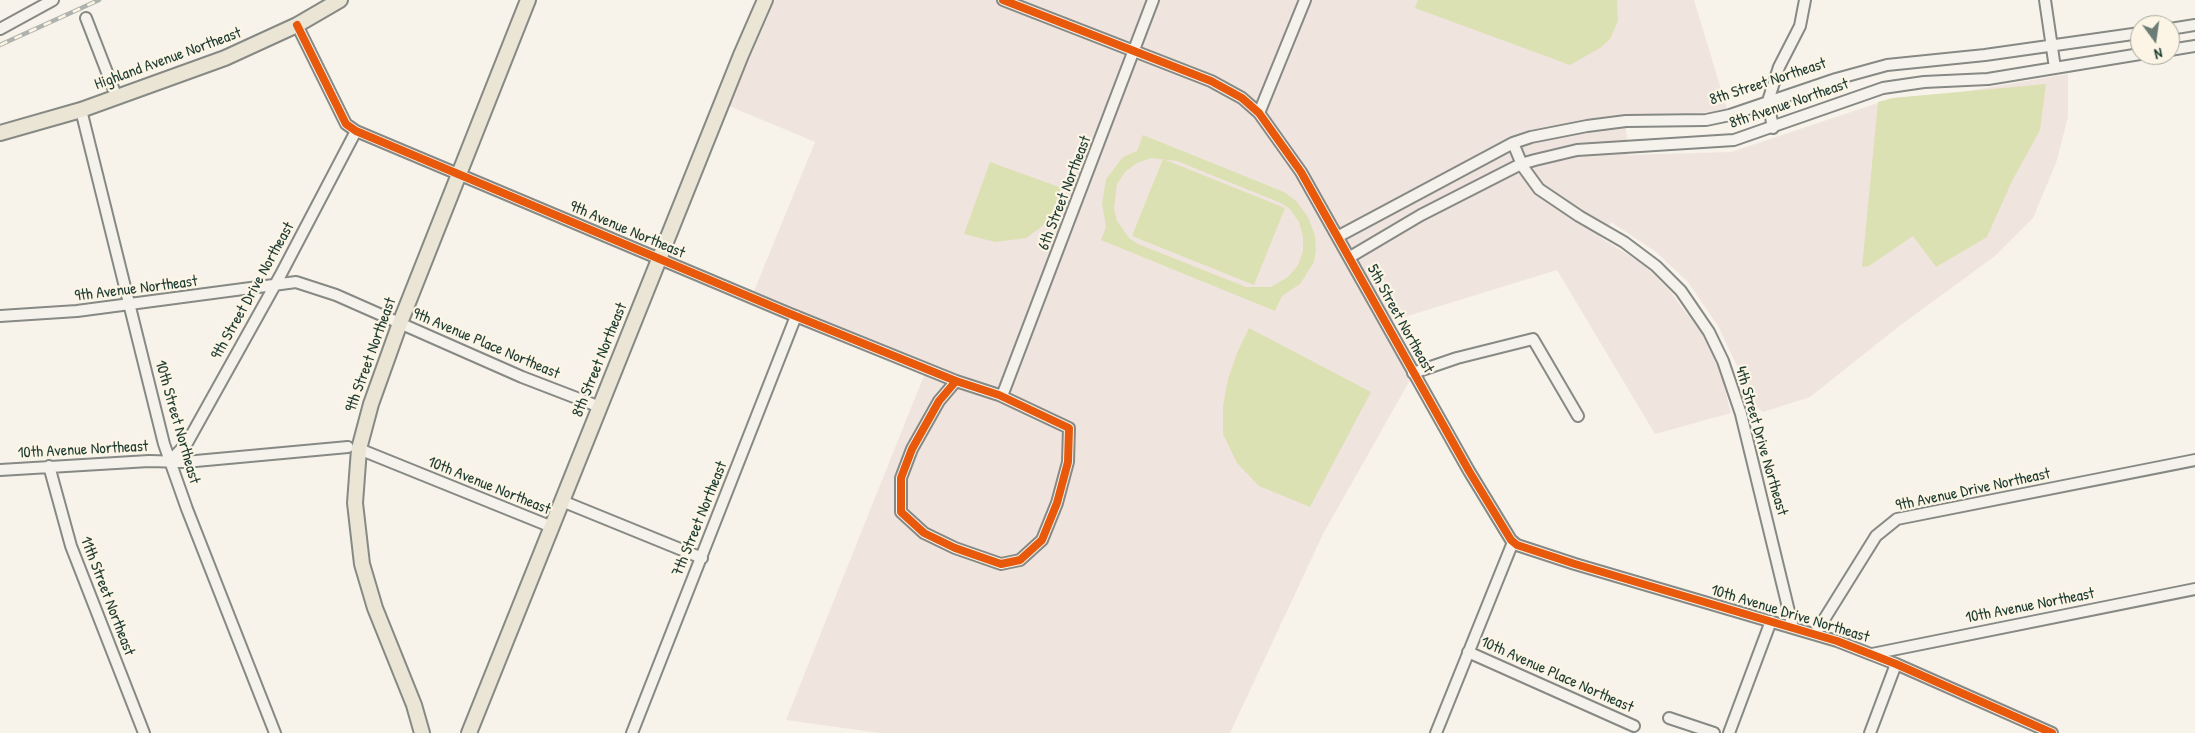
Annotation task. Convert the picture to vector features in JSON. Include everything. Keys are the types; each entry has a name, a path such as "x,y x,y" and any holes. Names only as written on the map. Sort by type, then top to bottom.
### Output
{"main road":[{"name":"Highland Avenue Northeast","path":"0,133 117,98 225,58 297,25 340,0"},
{"name":"9th Street Northeast","path":"424,732 375,608 362,564 355,503 354,448 458,174 528,0"},
{"name":"8th Street Northeast","path":"469,733 765,0"}],"street":[{"path":"0,29 53,0"},
{"name":"5th Street Northeast","path":"1002,0 1211,81 1242,98 1259,113 1293,159 1339,236 1413,373 1469,471 1513,542"},
{"name":"6th Street Northeast","path":"1002,396 1153,0"},
{"path":"1259,113 1305,0"},
{"path":"1773,128 1768,101 1780,67 1800,26 1805,0"},
{"path":"2045,0 2055,68"},
{"path":"86,18 117,98"},
{"name":"9th Avenue Northeast","path":"297,25 346,124 356,131 796,316 956,381 1002,396"},
{"path":"2180,27 2195,25"},
{"name":"8th Street Northeast","path":"1339,236 1513,143 1557,131 1626,121 1706,120 1730,115 1844,76 1887,65 1985,55 2130,34"},
{"path":"2180,48 2195,46"},
{"name":"8th Avenue Northeast","path":"1350,257 1421,215 1521,164 1578,150 1734,140 1773,128 1866,92 1883,88 1924,82 1988,80 2130,56"},
{"name":"10th Street Northeast","path":"81,110 170,461 275,733"},
{"name":"9th Street Drive Northeast","path":"170,461 187,443 275,284 356,131"},
{"name":"4th Street Drive Northeast","path":"1513,143 1521,164 1529,177 1548,196 1624,242 1656,266 1681,292 1709,332 1723,361 1741,414 1793,628"},
{"name":"9th Avenue Northeast","path":"0,316 129,305 217,294 275,284"},
{"name":"9th Avenue Place Northeast","path":"275,284 307,284 566,395 600,407"},
{"name":"7th Street Northeast","path":"632,733 796,316"},
{"path":"1413,373 1457,358 1533,339 1578,416"},
{"path":"956,381 939,401 912,449 901,478 901,512 924,533 955,548 1001,564 1020,560 1042,540 1056,503 1068,462 1068,428 1002,396"},
{"name":"10th Avenue Northeast","path":"0,470 170,461 354,448 552,527"},
{"name":"9th Avenue Drive Northeast","path":"1815,634 1876,536 1897,519 2195,460"},
{"name":"11th Street Northeast","path":"49,466 70,546 144,733"},
{"name":"10th Avenue Northeast","path":"562,501 702,558"},
{"path":"1436,733 1513,542"},
{"name":"10th Avenue Drive Northeast","path":"1513,542 1575,564 1815,634 1872,654 2052,733"},
{"name":"10th Avenue Northeast","path":"1872,654 2195,589"},
{"path":"1729,733 1771,621"},
{"name":"10th Avenue Place Northeast","path":"1468,652 1634,726"},
{"path":"1870,733 1896,664"},
{"path":"1669,718 1714,733"}],"shaded area":[{"path":"775,0 1694,0 1727,109 1701,113 1625,115 1628,155 1731,152 1893,98 1962,92 2068,74 2068,117 2056,163 2033,218 1995,256 1898,327 1810,397 1763,412 1749,401 1741,374 1718,326 1688,282 1656,252 1611,222 1601,238 1643,264 1669,290 1704,336 1719,366 1731,413 1655,434 1557,270 1401,318 1381,327 1410,380 1323,534 1230,733 880,733 786,720 929,363 754,291 815,142 729,106"}],"green space":[{"path":"1418,0 1617,0 1618,21 1610,39 1600,48 1570,65 1415,8"},
{"path":"2046,84 2040,130 2012,181 1987,237 1936,267 1913,236 1869,266 1862,267 1878,102 1893,98"},
{"path":"1143,135 1284,192 1296,201 1308,217 1315,236 1316,250 1314,262 1300,284 1282,296 1275,311 1101,240 1106,227 1102,204 1106,179 1123,157 1137,151","holes":["1151,158 1177,161 1281,203 1290,209 1299,222 1303,237 1303,251 1298,265 1288,277 1271,287 1246,287 1138,244 1129,238 1117,221 1114,208 1117,184 1125,172 1137,163"]},
{"path":"1163,159 1285,208 1254,285 1132,236"},
{"path":"990,162 1062,188 1051,216 1040,228 1026,238 995,242 964,234"},
{"path":"1249,328 1371,392 1310,507 1259,486 1237,463 1223,434 1223,406 1228,379 1237,353"}],"railway":[{"path":"0,45 99,0"}],"cycle path":[{"path":"1003,0 1211,81 1242,98 1259,113 1301,172 1469,471 1511,540 1517,545 1575,564 1837,641 1896,664 2052,733"},
{"path":"297,25 346,124 356,131 788,313 956,381 999,395 1069,428 1068,462 1057,503 1042,540 1020,560 1001,564 955,548 924,533 901,512 901,478 912,449 939,401 956,381"}]}
